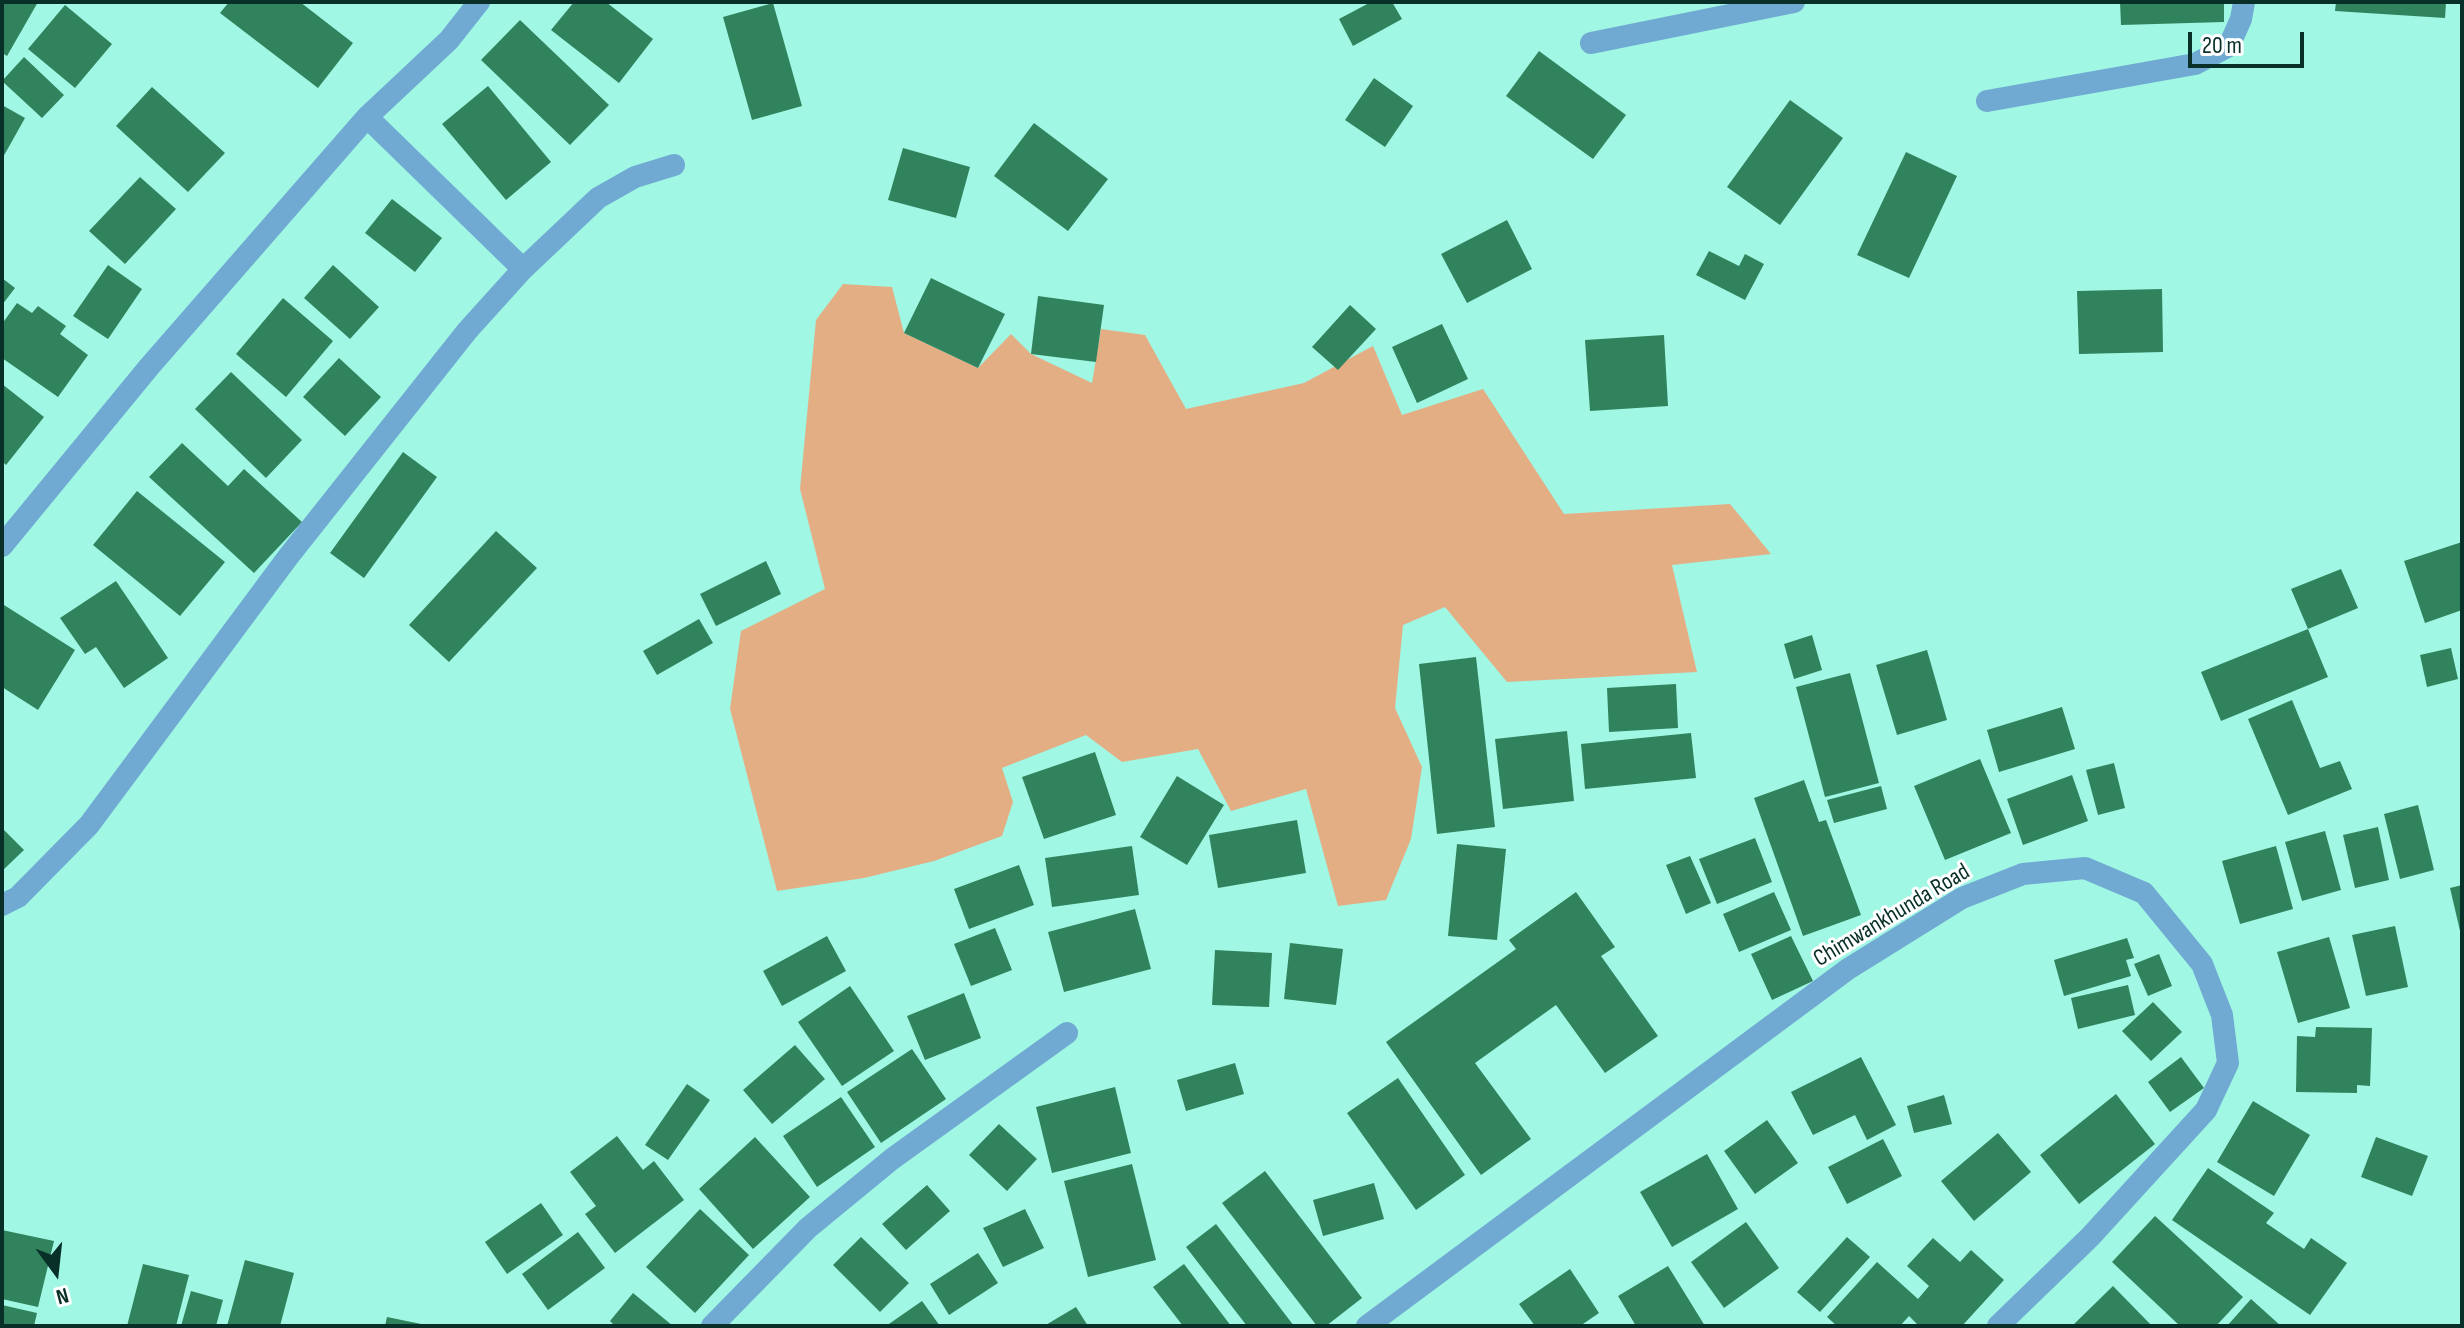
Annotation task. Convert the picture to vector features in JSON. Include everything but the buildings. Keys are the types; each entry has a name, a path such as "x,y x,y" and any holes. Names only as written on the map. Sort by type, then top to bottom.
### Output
{"street":[{"path":"2,546 149,367 367,117 449,40 479,2"},
{"path":"1591,43 1794,2"},
{"path":"1987,101 2195,64 2229,46 2241,19 2244,2"},
{"path":"367,117 523,269"},
{"path":"2,905 18,897 89,825 288,557 467,331 523,269 598,198 635,177 674,165"},
{"name":"Chimwankhunda Road","path":"1367,1326 1848,969 1962,898 2023,874 2085,868 2144,893 2202,964 2222,1015 2228,1063 2206,1110 2090,1237 1998,1326"},
{"path":"712,1326 820,1218 892,1159 1067,1033"}],"shaded area":[{"path":"843,284 892,287 904,333 978,368 1011,334 1031,354 1092,383 1101,329 1145,335 1186,409 1304,383 1373,346 1402,415 1483,389 1564,514 1730,504 1771,554 1672,565 1697,672 1507,682 1445,607 1403,625 1395,708 1422,767 1411,839 1386,900 1338,906 1306,789 1231,811 1198,749 1122,762 1086,735 1002,768 1013,802 1002,836 934,861 864,878 777,891 730,709 741,631 825,589 800,489 816,320"}]}
